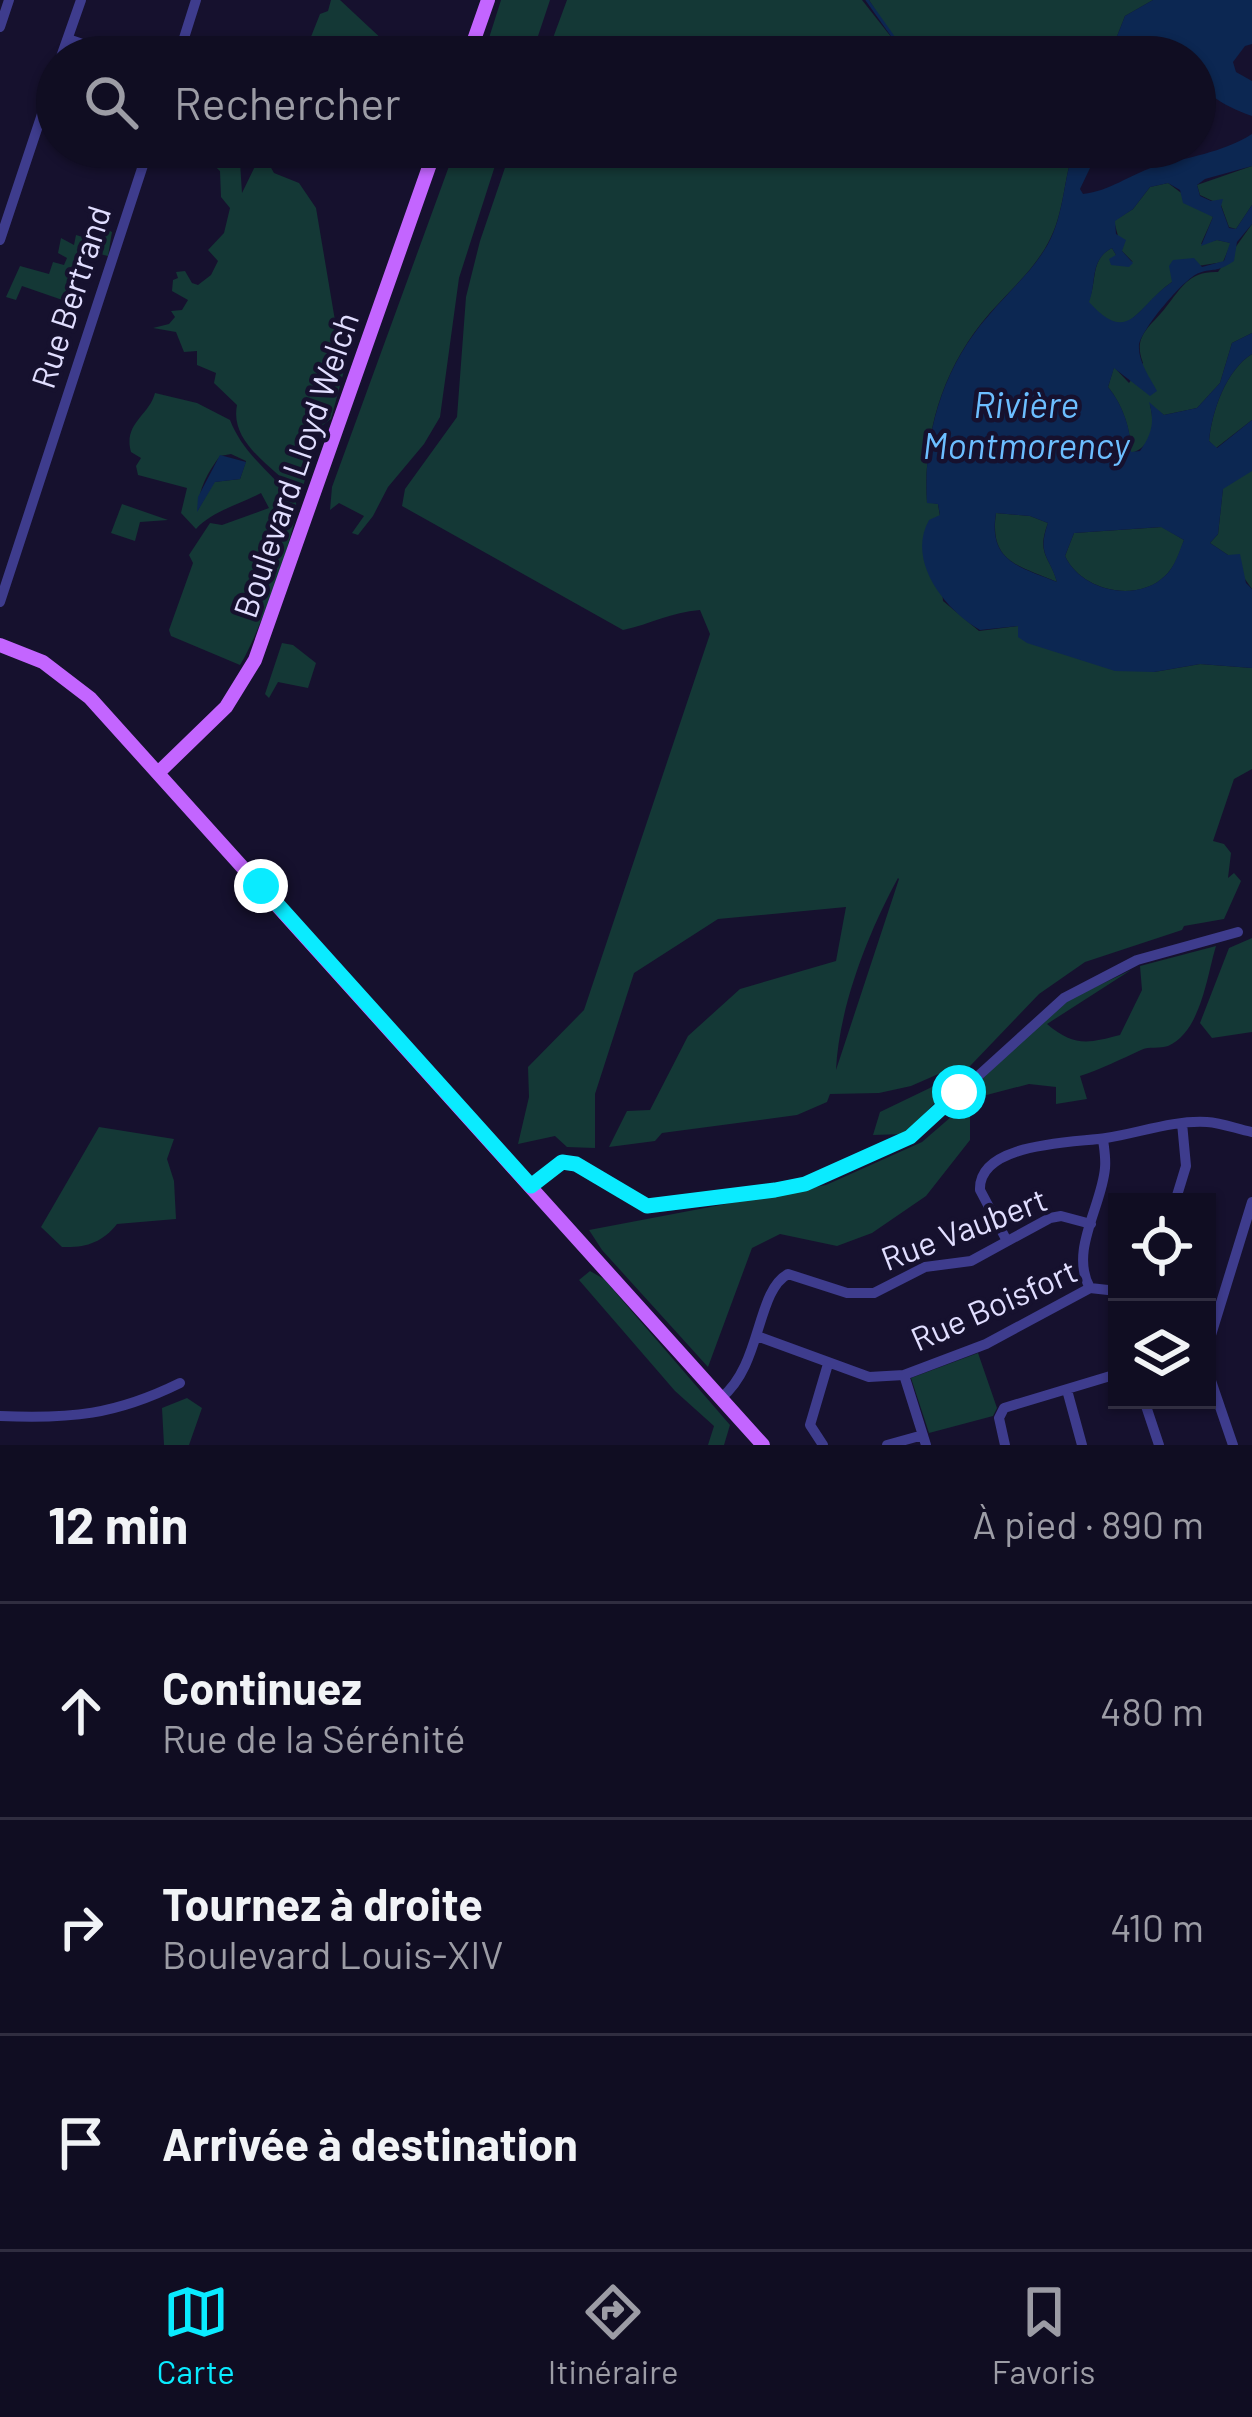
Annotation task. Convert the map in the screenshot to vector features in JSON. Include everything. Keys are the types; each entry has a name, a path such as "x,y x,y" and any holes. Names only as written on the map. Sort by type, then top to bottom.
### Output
{"main road":[{"path":"475,36 488,0"},
{"name":"Boulevard Lloyd Welch","path":"158,772 226,707 255,660 429,168"},
{"path":"0,645 64,674 158,772 763,1445"}],"street":[{"path":"0,27 9,0"},
{"path":"69,36 81,0"},
{"path":"184,36 195,0"},
{"path":"0,240 36,133"},
{"name":"Rue Bertrand","path":"0,602 141,168"},
{"path":"531,1186 562,1162 576,1164 647,1206 805,1184 910,1137 1064,998 1137,960 1238,932"},
{"path":"1007,1241 980,1190 986,1169 1037,1144 1103,1139 1182,1123 1208,1122 1252,1132"},
{"path":"1178,1193 1186,1166 1182,1123"},
{"path":"1090,1288 1082,1256 1106,1163 1103,1139"},
{"path":"1216,1319 1251,1208"},
{"name":"Rue Vaubert","path":"721,1398 745,1373 773,1286 788,1274 847,1293 874,1293 925,1267 971,1261 1050,1218 1091,1224"},
{"name":"Rue Boisfort","path":"757,1336 869,1377 904,1375 986,1344 1090,1288 1108,1290"},
{"path":"823,1445 810,1425 828,1364"},
{"path":"886,1445 925,1440 904,1375"},
{"path":"1005,1445 999,1418 1004,1408 1108,1377"},
{"path":"0,1416 63,1418 104,1413 140,1403 180,1383"},
{"path":"1066,1390 1082,1445"},
{"path":"1216,1395 1233,1445"},
{"path":"1147,1409 1159,1445"}],"green space":[{"path":"331,0 340,0 379,36 311,36 320,14 328,11"},
{"path":"501,0 550,0 538,36 490,36"},
{"path":"567,0 862,0 890,36 554,36"},
{"path":"869,0 1153,0 1125,16 1117,36 892,36"},
{"path":"1252,166 1252,205 1236,229 1229,227 1221,205 1200,195 1197,185"},
{"path":"217,168 240,168 242,193 254,168 271,168 299,183 316,208 340,350 347,350 348,356 331,419 320,427 300,497 240,433 237,405 214,383 216,373 197,365 197,351 184,352 176,332 153,328 169,324 175,317 171,311 182,310 188,300 172,291 176,272 185,271 198,285 218,261 208,250 224,233 230,208 221,197"},
{"path":"448,168 494,168 459,278 440,417 358,535 352,533 364,516 339,503 330,510 332,487"},
{"path":"505,168 1069,168 1048,243 973,334 939,402 929,451 927,502 938,504 940,516 935,519 943,601 979,631 1018,626 1020,631 1154,672 1200,664 1252,668 1252,769 1234,779 1213,841 1224,844 1231,853 1228,878 1234,873 1241,881 1224,919 1184,926 1085,962 1039,994 905,1134 873,1135 880,1112 934,1086 943,1072 879,1093 830,1094 827,1102 797,1115 662,1133 655,1141 609,1147 627,1111 650,1110 688,1036 740,989 836,961 846,907 718,919 634,973 595,1094 595,1148 567,1147 555,1136 518,1144 529,1097 528,1067 584,1010 710,634 700,610 623,630 402,506 405,489 457,417 466,297","holes":["898,878 899,879 836,1070 857,971"]},
{"path":"1168,183 1213,217 1201,244 1231,243 1223,262 1172,270 1172,282 1130,320 1123,325 1108,322 1088,302 1097,265 1112,248 1116,255 1133,262 1122,251 1114,221 1133,209 1150,187"},
{"path":"1252,224 1252,333 1232,343 1220,383 1197,408 1164,415 1150,405 1151,434 1144,446 1131,453 1125,418 1108,387 1114,367 1129,383 1143,363 1141,338 1149,326 1187,282 1200,274 1218,272"},
{"path":"106,229 112,232 108,256 83,250 86,271 75,275 71,284 82,289 74,304 22,286 16,300 6,297 20,266 49,274 53,262 64,265 67,258 58,253 61,238 74,245 76,235 103,243"},
{"path":"1252,354 1252,420 1216,448 1209,441 1217,405 1235,370"},
{"path":"155,393 197,403 230,420 251,454 296,502 275,585 240,665 171,636 169,630 193,563 189,555 210,523 222,525 269,508 261,493 196,529 181,513 187,488 138,475 141,458 131,452 129,442 133,427","holes":["231,454 246,461 240,479 214,482 198,510 204,481 220,456"]},
{"path":"1252,442 1252,589 1228,555 1210,543 1218,534 1223,488"},
{"path":"122,504 168,520 140,522 135,541 111,533"},
{"path":"996,513 1048,523 1044,549 1057,582 1019,566 1002,552"},
{"path":"1162,527 1184,540 1166,575 1141,589 1097,585 1065,556 1074,533"},
{"path":"282,643 293,645 316,663 308,688 278,682 269,698 265,694"},
{"path":"1252,938 1252,1032 1212,1038 1200,1023 1229,948"},
{"path":"1216,946 1201,1002 1188,1029 1168,1046 1144,1049 1080,1076 1087,1099 1056,1104 1056,1087 1029,1084 979,1097 967,1093 1064,1002 1131,970 1047,1024 1081,1041 1120,1035 1142,990 1140,966"},
{"path":"959,1110 970,1112 970,1140 926,1196 872,1233 837,1246 780,1234 752,1248 708,1367 589,1230 826,1185 922,1142"},
{"path":"99,1127 174,1139 167,1159 174,1181 176,1219 117,1224 92,1243 62,1247 41,1227"},
{"path":"590,1271 604,1279 730,1425 724,1445 708,1445 714,1426 675,1391 579,1280"},
{"path":"978,1353 997,1408 993,1416 929,1433 911,1378"},
{"path":"187,1398 202,1408 189,1445 164,1445 162,1408"}],"water":[{"path":"1153,0 1252,0 1252,44 1233,62 1236,72 1252,81 1252,116 1216,98 1216,36 1117,36 1125,16"},
{"name":"Rivière Montmorency","path":"1252,134 1252,166 1197,185 1200,196 1223,199 1229,228 1236,229 1252,205 1252,224 1237,242 1234,261 1192,277 1146,329 1139,352 1157,391 1150,396 1114,368 1108,387 1125,418 1131,452 1140,451 1151,428 1149,402 1164,415 1197,408 1220,383 1232,343 1252,333 1252,354 1222,392 1209,441 1217,448 1252,420 1252,471 1223,489 1218,534 1210,543 1228,555 1240,554 1246,583 1252,589 1252,668 1200,664 1154,672 1115,671 1027,643 1018,637 1018,626 980,630 942,597 922,552 929,520 940,515 938,504 927,503 927,477 933,427 948,379 973,335 1048,244 1069,168 1090,168 1080,189 1083,194 1152,168 1216,168 1217,150","holes":["1168,183 1180,190 1183,203 1213,217 1201,246 1217,240 1230,243 1224,261 1202,267 1194,258 1173,260 1169,266 1172,282 1132,318 1114,321 1103,315 1089,302 1100,259 1112,248 1116,255 1109,259 1111,265 1129,267 1133,263 1122,251 1126,240 1116,234 1115,221 1133,209 1150,187","996,513 1048,523 1044,549 1057,582 1009,560 997,542","1161,527 1184,540 1166,575 1140,589 1096,585 1083,578 1065,556 1074,533"]},
{"path":"220,455 246,462 240,479 215,482 197,512 198,497"}],"waterway":[{"path":"867,0 893,36"}],"route":[{"path":"261,886 531,1186 562,1162 576,1164 647,1206 805,1184 910,1137 959,1092"}]}
